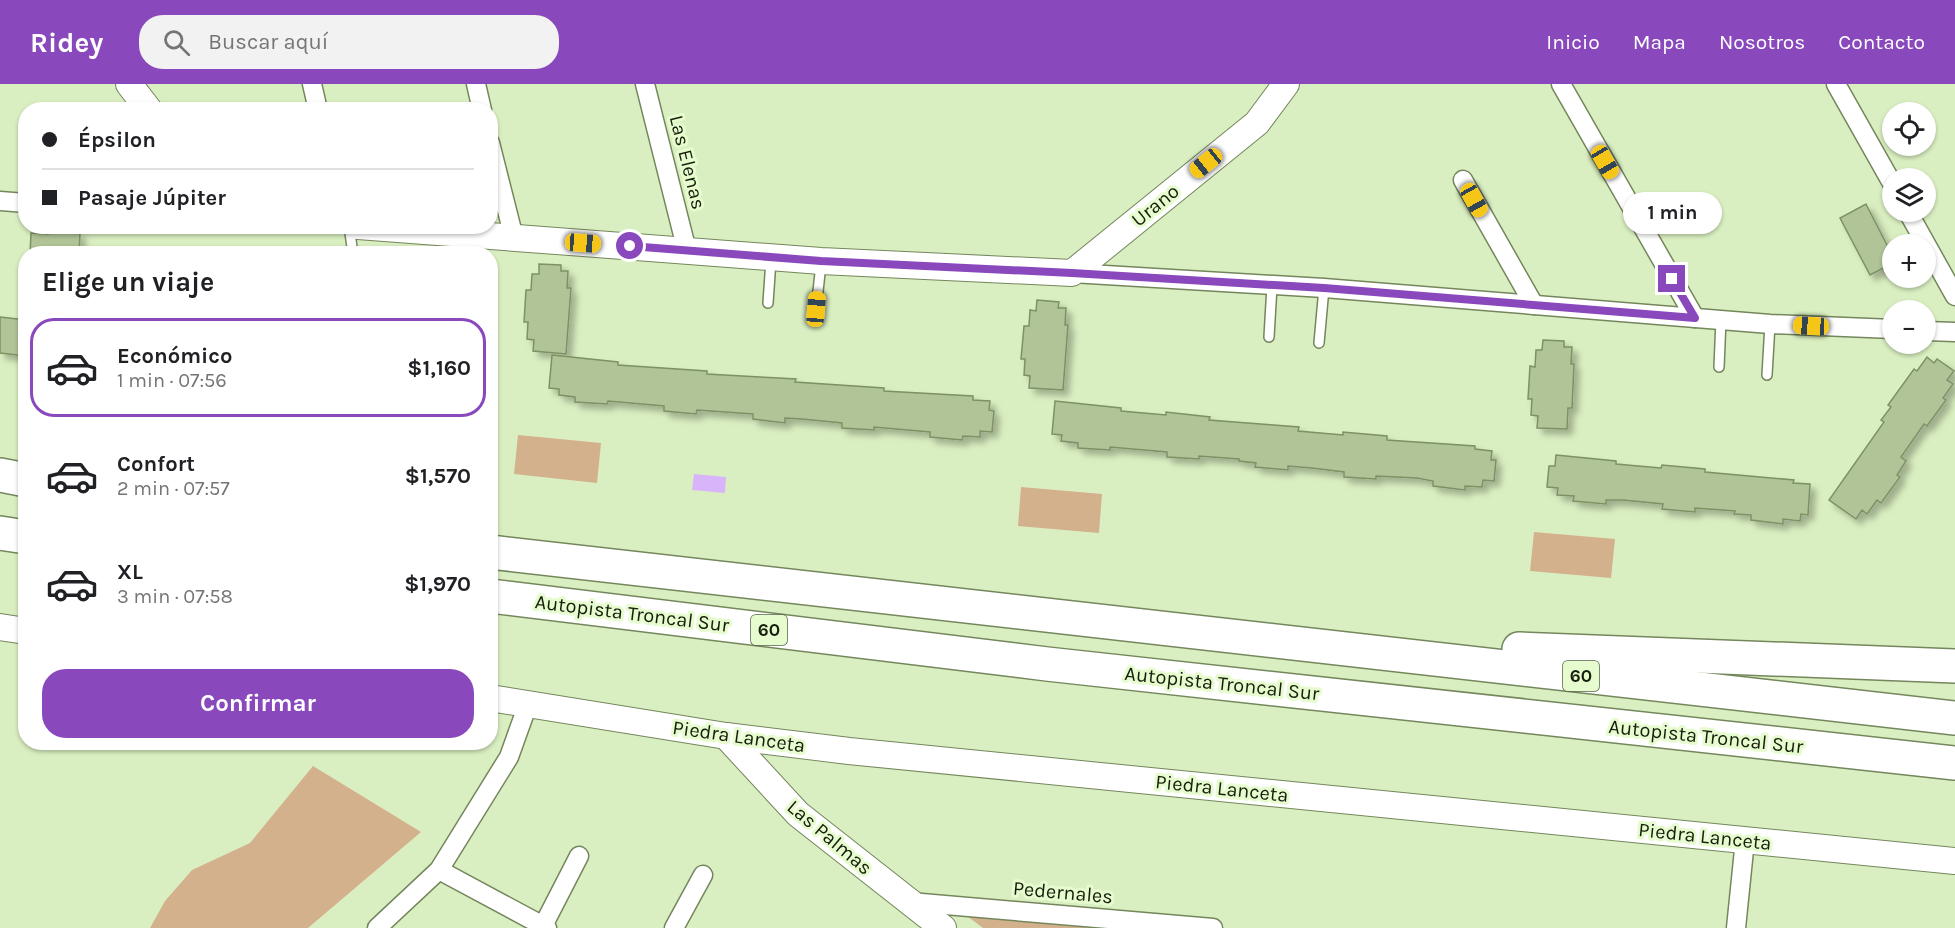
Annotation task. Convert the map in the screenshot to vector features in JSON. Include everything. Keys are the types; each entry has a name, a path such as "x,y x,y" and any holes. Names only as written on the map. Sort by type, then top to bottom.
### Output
{"highway":[{"path":"0,475 18,478"},
{"path":"0,490 18,493"},
{"path":"0,533 18,536"},
{"path":"0,541 18,542"},
{"name":"60","path":"498,553 1955,718"},
{"name":"Autopista Troncal Sur","path":"498,597 1035,662 1955,763"},
{"path":"1264,639 1955,666"},
{"path":"1907,758 1955,769"}],"street":[{"path":"129,84 142,102"},
{"path":"312,84 316,102"},
{"path":"476,84 480,102"},
{"name":"Las Elenas","path":"645,84 687,251"},
{"name":"Urano","path":"1072,273 1257,123 1286,84"},
{"path":"1560,84 1695,318"},
{"path":"1836,84 1883,168"},
{"path":"498,175 514,238"},
{"path":"1463,180 1534,305"},
{"path":"0,201 18,202"},
{"path":"1914,222 1955,296"},
{"path":"462,234 772,258 1324,288 1770,324 1882,329"},
{"path":"1936,331 1955,332"},
{"path":"0,627 18,630"},
{"name":"Piedra Lanceta","path":"498,700 726,735 861,752 1955,861"},
{"path":"377,928 439,870 509,757 528,704"},
{"name":"Las Palmas","path":"726,735 798,814 943,928"},
{"path":"1736,928 1745,840"},
{"path":"439,870 545,927 579,856"},
{"path":"674,928 703,875"},
{"name":"Pedernales","path":"910,902 1213,928"}],"lane":[{"path":"768,303 772,258"},
{"path":"816,309 821,261"},
{"path":"1269,337 1272,286"},
{"path":"1319,343 1324,288"},
{"path":"1719,367 1721,320"},
{"path":"1767,375 1770,324"}],"shaded area":[{"path":"518,435 601,443 597,483 514,474"},
{"path":"694,474 726,477 725,493 692,490"},
{"path":"1021,487 1102,494 1099,533 1018,526"},
{"path":"1534,532 1615,539 1611,578 1530,571"},
{"path":"313,766 421,832 308,928 150,928 165,901 192,870 250,843"},
{"path":"967,916 1094,928 983,928"}],"building":[{"path":"1866,204 1882,235 1882,269 1870,275 1840,218"},
{"path":"31,234 80,234 79,246 30,246"},
{"path":"539,264 561,265 561,271 568,271 567,288 571,288 566,354 533,351 534,340 527,339 528,322 524,322 526,290 531,290 532,274 539,274"},
{"path":"1037,300 1059,302 1058,308 1066,308 1065,325 1068,325 1063,390 1029,388 1030,376 1024,375 1025,359 1021,359 1024,326 1029,326 1030,310 1036,311"},
{"path":"0,317 18,319 18,355 0,353"},
{"path":"1543,340 1564,341 1564,347 1572,347 1571,364 1574,364 1572,408 1568,408 1567,429 1537,428 1538,416 1531,415 1532,399 1528,399 1530,366 1535,367 1536,350 1542,350"},
{"path":"552,355 618,362 618,365 707,371 707,374 796,379 795,382 884,388 884,391 973,396 973,400 990,401 989,410 994,411 992,432 980,431 980,437 963,436 962,440 930,437 930,432 874,427 874,430 842,428 842,423 802,419 785,418 785,423 753,419 753,414 697,410 696,414 664,411 664,406 608,401 607,404 575,402 575,397 559,395 559,389 549,388"},
{"path":"1927,357 1934,363 1937,359 1954,371 1947,380 1953,384 1943,398 1946,400 1927,426 1924,424 1901,457 1906,461 1897,475 1900,477 1881,503 1877,500 1867,514 1862,510 1856,519 1829,500 1884,422 1881,420 1891,407 1888,405 1914,369 1917,371"},
{"path":"1055,401 1121,408 1121,411 1166,415 1166,412 1210,417 1209,420 1299,427 1298,431 1343,435 1343,432 1387,436 1387,440 1475,446 1475,449 1492,451 1491,460 1496,460 1494,481 1483,480 1482,487 1465,486 1465,490 1433,486 1433,481 1417,478 1344,477 1344,472 1312,468 1288,466 1288,470 1255,467 1256,463 1239,461 1239,459 1199,456 1199,459 1167,457 1167,452 1110,447 1110,450 1078,448 1078,443 1061,441 1062,435 1052,434"},
{"path":"1556,455 1616,461 1616,464 1661,468 1662,465 1705,469 1705,472 1794,480 1793,483 1810,484 1808,515 1801,514 1800,521 1783,519 1783,524 1751,520 1751,515 1734,514 1735,511 1695,508 1695,512 1662,509 1663,504 1623,500 1606,500 1606,504 1573,501 1574,496 1557,495 1558,488 1547,487 1549,466 1555,466"}],"route":[{"path":"630,246 821,261 1324,288 1695,318 1672,279"}]}
